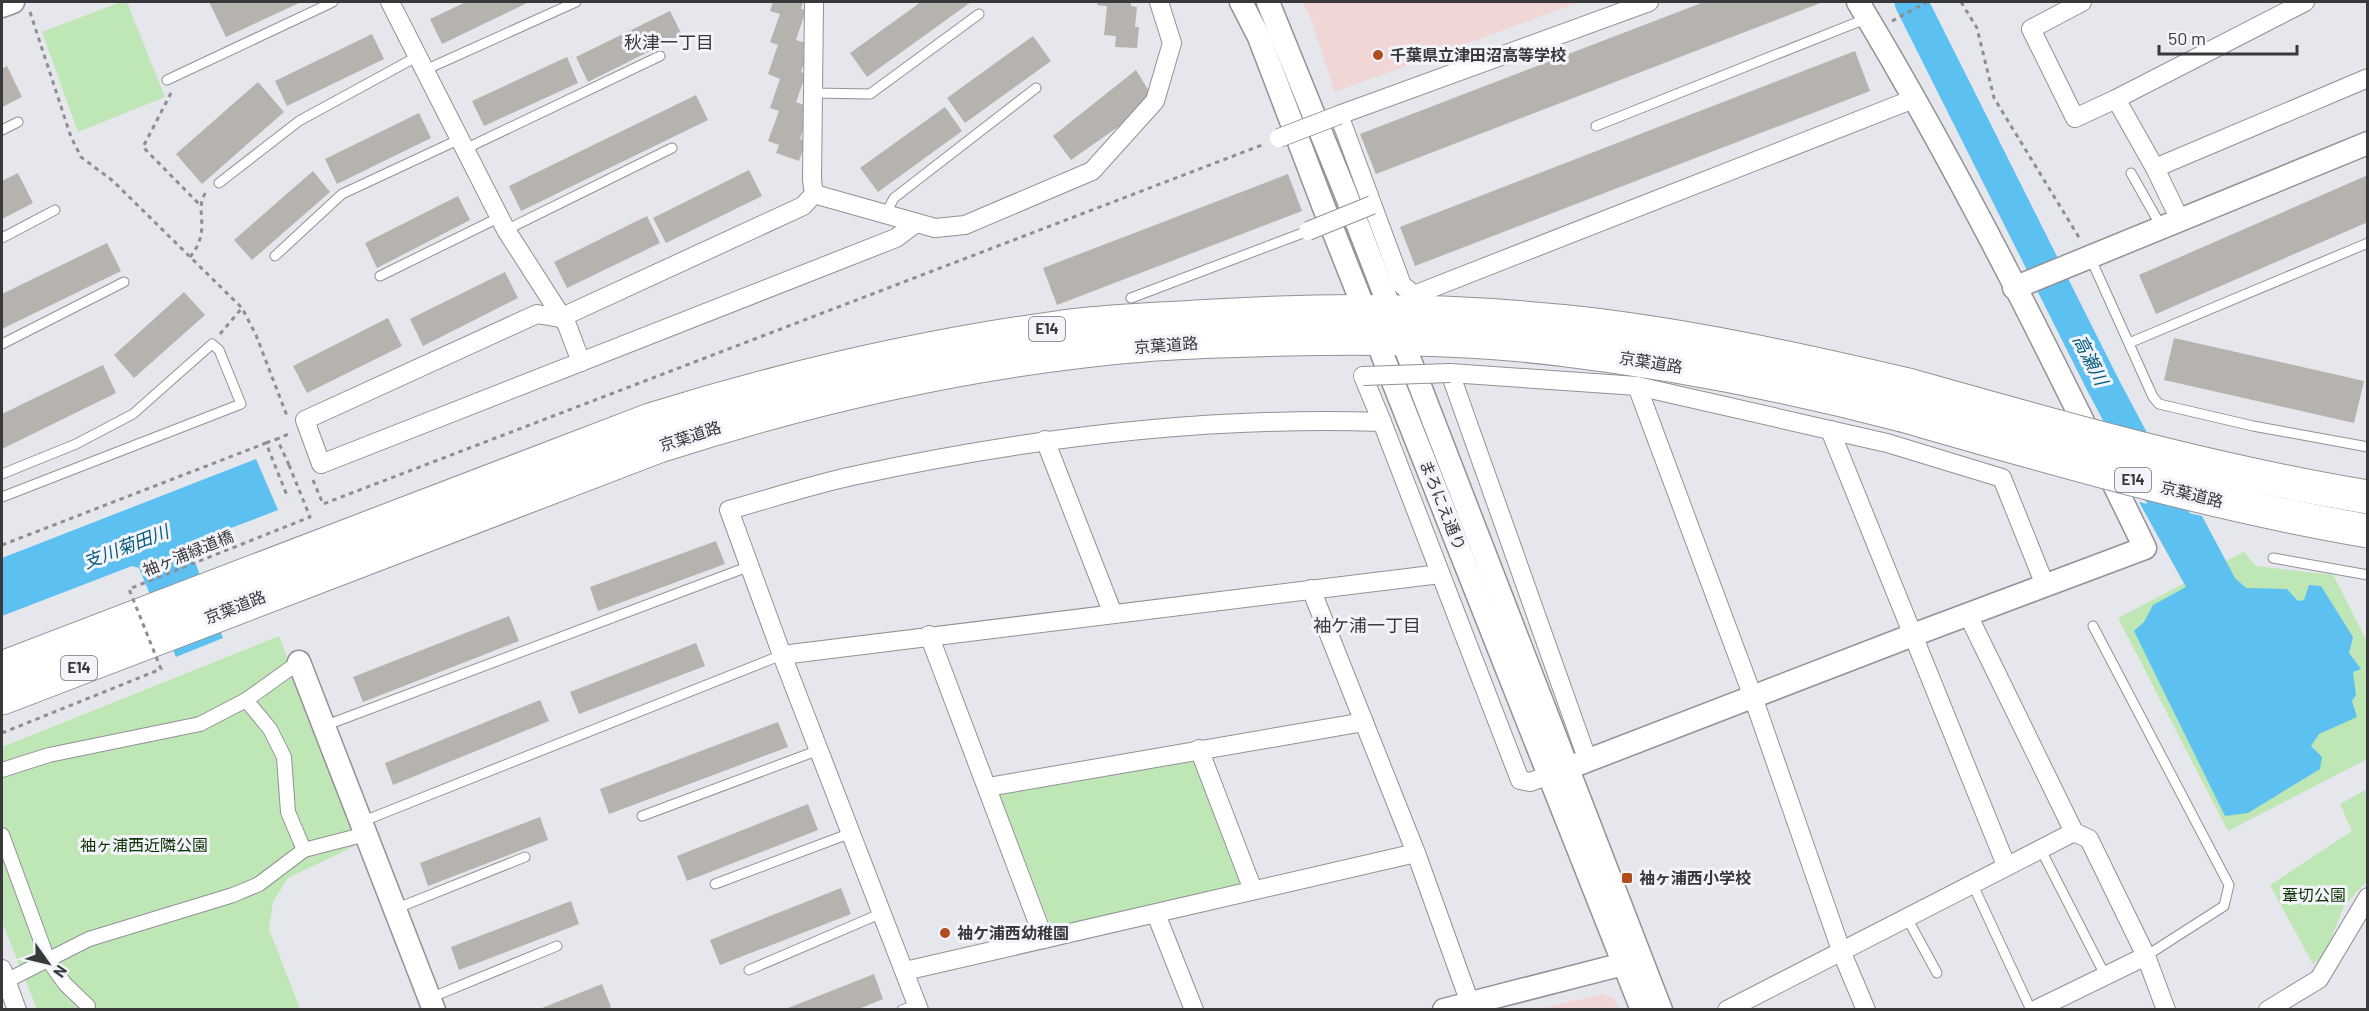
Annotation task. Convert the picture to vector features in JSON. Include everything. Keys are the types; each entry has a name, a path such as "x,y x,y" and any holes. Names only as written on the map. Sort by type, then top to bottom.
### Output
{"highway":[{"name":"京葉道路","path":"2,698 151,625 226,596 742,419 841,393 959,371 1155,344 1383,324 1569,322 1721,346 1905,400 2105,473 2220,501 2367,531"},
{"name":"京葉道路","path":"1905,400 2101,439 2224,470 2367,497"},
{"name":"京葉道路","path":"2,668 151,625"}],"street":[{"path":"2,6 13,2"},
{"path":"390,2 503,224 567,326 581,362"},
{"path":"814,2 812,180 814,194"},
{"path":"814,194 935,228 965,225 1092,171 1155,101 1172,43 1159,2"},
{"name":"まろにえ通り","path":"1242,2 1383,324"},
{"name":"まろにえ通り","path":"1268,2 1383,324 1632,962 1642,1010"},
{"path":"1279,138 1649,2"},
{"path":"2082,2 2031,29 2075,118 2306,2"},
{"path":"1871,15 2019,286 2145,548 1913,634 1588,761 1530,782 1520,780 1363,376 1450,373 1637,386 1887,443 2002,478 2045,585"},
{"path":"2156,168 2367,78"},
{"path":"1339,115 1402,285 1414,295 1916,98"},
{"path":"2116,99 2156,168 2171,224"},
{"path":"2019,286 2367,143"},
{"path":"814,194 803,206 560,318 537,314 305,420 321,464 896,238 916,223"},
{"path":"1308,231 1372,205"},
{"path":"1450,373 1588,761"},
{"path":"1637,386 1753,697 1842,953 1866,1010"},
{"path":"913,1008 905,971 782,655 729,510 855,475 1046,440 1121,431 1299,421 1382,422"},
{"path":"1830,430 2006,865"},
{"path":"1046,440 1113,614"},
{"path":"782,655 1440,574"},
{"path":"1311,589 1416,853 1470,1003"},
{"path":"1968,615 2074,831 2089,839 2146,956 2166,1010"},
{"path":"929,636 1044,939"},
{"path":"2,770 49,754 200,724 246,700 299,662 432,1004"},
{"path":"246,700 270,729 284,757 288,812 304,850"},
{"path":"988,788 1199,749 1364,722"},
{"path":"1199,749 1253,890"},
{"path":"17,1010 4,975 48,960 89,939 233,895 259,884 304,850 364,828"},
{"path":"1727,1010 1842,953 2074,831"},
{"path":"2,834 48,960 65,984 88,1006"},
{"path":"905,971 1416,853"},
{"path":"2268,1010 2319,979 2366,904"},
{"path":"1156,914 1194,1010"},
{"path":"2033,1010 2146,956"},
{"path":"1444,1010 1632,962"},
{"name":"まろにえ通り","path":"1632,962 1661,1010"}],"lane":[{"path":"167,80 333,2"},
{"path":"219,183 299,120 421,63 576,2"},
{"path":"813,93 870,94 979,14"},
{"path":"1596,126 1871,15"},
{"path":"275,256 342,194 462,144 660,56"},
{"path":"886,213 894,198 1036,88"},
{"path":"2,130 18,122"},
{"path":"380,276 672,148"},
{"path":"2131,172 2171,224"},
{"path":"2,238 55,210"},
{"path":"1131,298 1308,231"},
{"path":"2129,343 2367,243"},
{"path":"2089,256 2159,404 2253,426 2367,447"},
{"path":"2,344 124,282"},
{"path":"2,474 76,444 133,414 212,344 219,350 241,404 2,497"},
{"path":"2272,558 2367,575"},
{"path":"324,726 750,566"},
{"path":"2094,626 2229,885 2224,906 2146,956"},
{"path":"364,828 782,655"},
{"path":"642,816 819,750"},
{"path":"715,884 851,833"},
{"path":"2040,848 2105,975"},
{"path":"395,909 525,857"},
{"path":"1972,883 2033,1010"},
{"path":"749,970 882,913"},
{"path":"1907,918 1937,973"},
{"path":"432,1004 557,946"}],"path":[{"path":"29,2 30,12 71,137 81,157 113,181 243,308 269,367 288,421"},
{"path":"1871,15 1927,2"},
{"path":"1962,2 1977,28 1994,98 2089,256"},
{"path":"167,80 171,92 143,147 200,205"},
{"path":"310,473 323,504 1279,138"},
{"path":"190,257 201,240 200,205 202,197 219,183"},
{"path":"212,344 243,308"},
{"path":"2,545 292,432 297,442"},
{"name":"袖ヶ浦緑道橋","path":"2,733 161,669 129,589 310,517 277,439"},
{"path":"266,443 288,498"}],"shaded area":[{"name":"千葉県立津田沼高等学校","path":"1302,2 1580,2 1335,92 1311,19"},
{"path":"1604,994 1615,1000 1619,1009 1538,1009"}],"green space":[{"path":"121,2 127,2 165,97 78,132 42,32"},
{"path":"2244,552 2256,566 2333,575 2367,641 2367,759 2228,831 2118,618"},
{"name":"袖ヶ浦西近隣公園","path":"279,636 359,844 288,878 273,902 269,929 300,1009 37,1009 2,922 2,747"},
{"path":"1196,757 1244,885 1052,930 998,791"},
{"name":"葦切公園","path":"2367,789 2367,881 2344,906 2325,954 2313,964 2270,885 2352,831 2340,804"}],"water":[{"name":"支川菊田川","path":"256,459 278,510 194,542 190,548 223,638 176,657 139,568 132,566 2,616 2,558"},
{"path":"2139,502 2202,516 2235,578 2246,588 2287,589 2298,601 2304,600 2309,585 2321,586 2353,637 2349,653 2361,669 2353,672 2356,695 2352,701 2357,717 2319,734 2311,746 2322,757 2320,769 2248,813 2225,816 2134,631 2144,622 2153,605 2186,587"}],"building":[{"path":"209,2 301,2 226,37"},
{"path":"466,2 529,2 442,44 430,19"},
{"path":"773,2 803,2 801,9 806,10 796,40 806,43 803,51 807,53 801,72 806,74 796,102 806,106 802,117 807,119 800,139 806,141 799,161 776,153 779,145 768,141 779,111 770,108 780,79 768,74 778,45 770,42 780,14 770,11"},
{"path":"921,2 971,2 867,77 850,53"},
{"path":"1098,2 1131,2 1131,6 1137,7 1135,27 1139,27 1137,48 1115,47 1116,36 1104,35 1107,6 1097,5"},
{"path":"1704,2 1823,2 1376,174 1360,134"},
{"path":"670,11 682,35 588,82 576,57"},
{"path":"372,34 384,59 287,106 275,81"},
{"path":"1033,36 1051,61 965,123 947,98"},
{"path":"1855,51 1870,91 1415,266 1400,227"},
{"path":"567,57 578,83 484,126 472,101"},
{"path":"7,66 22,97 2,107 2,69"},
{"path":"1136,70 1155,101 1071,160 1053,136"},
{"path":"258,82 284,112 202,184 176,154"},
{"path":"696,95 708,120 521,211 509,186"},
{"path":"945,107 962,131 878,192 860,168"},
{"path":"419,113 431,138 337,184 325,159"},
{"path":"749,170 762,196 666,243 653,218"},
{"path":"313,171 330,192 252,260 234,240"},
{"path":"18,173 33,203 2,219 2,181"},
{"path":"1288,174 1302,211 1057,305 1043,268"},
{"path":"2368,175 2368,222 2156,314 2139,275"},
{"path":"458,196 470,220 377,268 365,243"},
{"path":"647,216 660,243 567,288 554,262"},
{"path":"107,243 121,271 2,329 2,294"},
{"path":"505,272 518,298 423,346 410,319"},
{"path":"184,292 205,315 134,378 114,355"},
{"path":"388,318 402,346 307,393 293,366"},
{"path":"2174,338 2364,381 2354,423 2164,380"},
{"path":"103,365 116,393 2,449 2,414"},
{"path":"716,541 725,564 598,611 590,587"},
{"path":"509,616 519,641 363,702 353,677"},
{"path":"696,643 705,666 579,714 570,692"},
{"path":"540,700 549,721 393,785 385,763"},
{"path":"778,722 788,747 609,814 600,789"},
{"path":"808,804 818,830 687,881 677,856"},
{"path":"540,817 548,840 428,886 420,863"},
{"path":"841,888 851,914 720,965 710,940"},
{"path":"571,901 579,924 459,970 451,947"},
{"path":"874,974 883,999 856,1010 783,1010"},
{"path":"602,984 611,1007 605,1010 537,1010"}],"waterway":[{"name":"高瀬川","path":"1911,2 2103,385 2190,549"}],"place":[{"name":"千葉県立津田沼高等学校","path":"1378,55"},
{"name":"袖ヶ浦西小学校","path":"1627,878"},
{"name":"袖ケ浦西幼稚園","path":"945,933"}],"district":[{"name":"秋津一丁目","path":"669,43"},
{"name":"袖ケ浦一丁目","path":"1367,626"}]}
